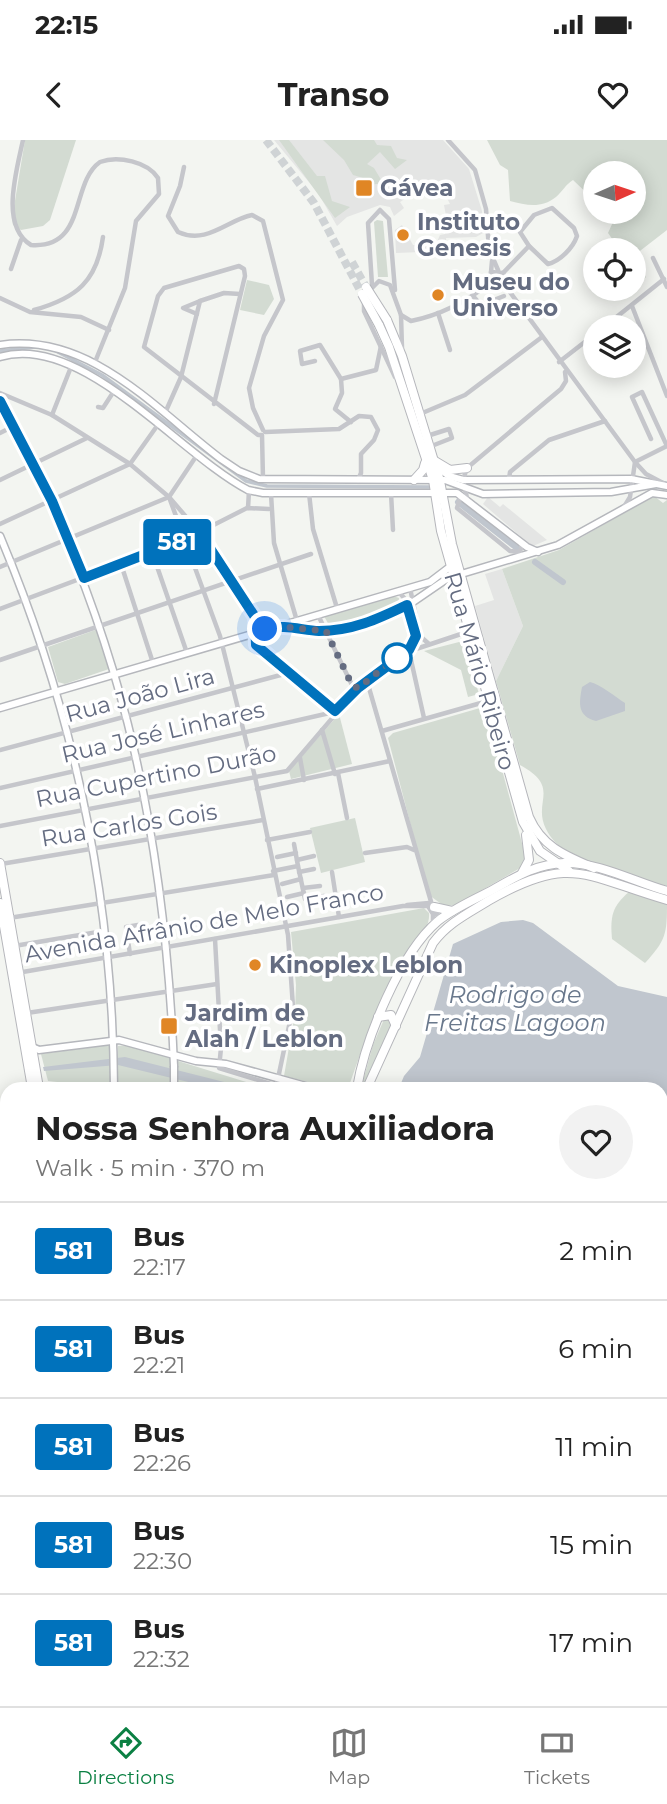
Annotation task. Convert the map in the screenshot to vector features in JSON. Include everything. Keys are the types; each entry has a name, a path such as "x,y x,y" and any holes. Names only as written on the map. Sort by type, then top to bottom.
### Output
{"highway":[{"path":"367,289 402,356 420,415 426,450 423,470 414,481"},
{"path":"383,322 426,450"},
{"name":"Rua Mário Ribeiro","path":"426,450 434,463 436,481"},
{"name":"Rua Mário Ribeiro","path":"426,450 439,492 467,625 535,830 557,852 594,868"},
{"path":"434,463 450,470 467,468"},
{"name":"Rua Mário Ribeiro","path":"457,575 527,832 540,852 569,871 667,900"},
{"path":"522,873 529,860 527,832"},
{"path":"0,864 14,946 27,1058 35,1082"},
{"path":"358,1082 378,1017 393,988 432,928 455,911 522,873 555,864 594,868 667,891"},
{"path":"433,943 448,925 522,882 538,875 569,871"},
{"path":"0,903 26,1013 36,1082"},
{"path":"433,906 455,911"},
{"path":"370,1082 433,943 439,921"},
{"path":"393,988 395,995 401,998 411,993"},
{"path":"378,1017 391,1015 396,1026"}],"main road":[{"path":"0,345 43,344 77,352 165,413 235,468 263,479 436,481 475,493"},
{"path":"72,364 77,352"},
{"path":"0,357 40,354 72,364 114,391 197,455 259,492 546,492 631,490 667,485"},
{"path":"0,401 52,501 84,578 127,716 147,797 162,893 171,992 174,1082"},
{"path":"158,426 165,413"},
{"path":"434,463 522,543 538,552"},
{"path":"259,492 263,479"},
{"path":"465,492 509,479 631,479 667,495"},
{"path":"546,492 553,480"},
{"path":"274,627 326,631 366,625 410,604 435,585 457,575 558,545 656,488"},
{"path":"0,536 43,646 78,769 94,848 108,957 115,1040 114,1082"},
{"path":"0,708 435,579 454,562"},
{"path":"32,1046 39,1050 115,1040 196,1061 219,1062 290,1082"}],"street":[{"path":"23,140 9,217 13,232 21,240 40,245 61,237 71,222 89,176 100,162 119,159 154,171 160,186 156,201 136,221 125,288 95,362"},
{"path":"448,140 475,170 486,209 492,260 490,283"},
{"path":"184,167 180,186 167,216 178,232 196,235 216,232 252,215 263,221 266,230 270,256 283,300 264,336 249,388 253,408 263,432 263,479"},
{"path":"543,209 556,210 576,233 574,243 555,262 545,262 528,246 520,230 543,209"},
{"path":"402,356 401,315 396,298 388,219 380,210 368,223 367,289 364,308 405,394"},
{"path":"30,312 58,302 90,277 99,264 103,237"},
{"path":"10,269 21,240"},
{"path":"491,272 500,272 528,246"},
{"path":"653,257 667,287"},
{"path":"492,260 500,272 501,283"},
{"path":"214,404 240,294 244,269 239,267 218,270 160,292 144,347 214,404 258,435 263,432 339,429 367,416 373,418 378,429 374,440 362,450 358,480"},
{"path":"620,315 665,278"},
{"path":"367,289 385,281 396,298"},
{"path":"401,315 408,320 439,313 473,296 490,283 501,283 635,462 646,474 667,485"},
{"path":"197,314 184,308 224,293 240,294"},
{"path":"473,296 481,305"},
{"path":"470,309 504,296"},
{"path":"0,298 30,312 81,317 109,330"},
{"path":"165,413 181,377 201,301"},
{"path":"632,306 667,396"},
{"path":"439,313 450,350"},
{"path":"420,415 465,395 542,337"},
{"path":"559,362 583,343"},
{"path":"315,361 302,364 300,351 319,344 341,379 342,393 335,409 351,422"},
{"path":"341,379 376,370 381,345"},
{"path":"52,415 72,364"},
{"path":"522,543 520,552 510,551 457,508 465,492 467,468 561,389 565,383 563,368"},
{"path":"561,389 572,387 582,391"},
{"path":"98,407 103,408 114,391"},
{"path":"620,510 629,501 635,462 659,449 667,448 642,392 632,397 651,439"},
{"path":"0,393 52,415 130,464 169,497 200,533 257,619 254,632 256,645 335,711"},
{"path":"509,479 510,472 549,440 606,422"},
{"path":"0,433 14,426"},
{"path":"0,524 130,464 158,426"},
{"path":"425,436 449,429 452,438 426,450"},
{"path":"0,480 88,438"},
{"path":"0,568 169,497 197,455"},
{"path":"251,508 259,492"},
{"path":"259,492 269,509 280,566 297,621"},
{"path":"309,493 313,529 337,608"},
{"path":"391,493 393,530"},
{"path":"169,497 206,591 222,642 255,776 286,927 293,966 293,1007 278,1082"},
{"path":"0,609 186,539 251,508 269,509"},
{"path":"504,561 510,551"},
{"path":"152,552 187,654"},
{"path":"0,660 233,583 311,554"},
{"path":"121,564 154,663"},
{"path":"410,587 416,636 409,650 424,718"},
{"path":"397,591 410,604 420,636 430,644"},
{"path":"318,614 352,685 358,688"},
{"path":"409,650 464,633 467,625"},
{"name":"Rua Cupertino Durão","path":"0,826 286,771 335,711 358,688 409,650"},
{"name":"Rua João Lira","path":"0,750 288,673"},
{"path":"367,681 414,850 439,921"},
{"path":"382,731 492,699"},
{"name":"Rua José Linhares","path":"0,788 335,711"},
{"path":"322,729 337,774 347,818"},
{"path":"299,757 304,780"},
{"path":"257,789 390,761"},
{"path":"286,771 290,783"},
{"name":"Rua Carlos Gois","path":"0,864 263,820"},
{"path":"267,840 310,832"},
{"path":"407,847 412,841"},
{"path":"294,844 305,899 324,896"},
{"path":"365,853 407,847 414,850"},
{"path":"277,857 296,853"},
{"path":"9,918 273,873 298,866 314,856"},
{"path":"298,866 314,869"},
{"path":"332,872 339,917"},
{"path":"282,884 301,879"},
{"path":"287,897 320,886"},
{"name":"Avenida Afrânio de Melo Franco","path":"16,974 420,901 433,906"},
{"name":"Avenida Afrânio de Melo Franco","path":"403,906 428,906 433,915 432,928"},
{"path":"130,954 126,927 138,925"},
{"path":"14,946 105,931"},
{"path":"215,939 219,1062 222,1069 260,1082"},
{"path":"26,1013 217,984"}],"shaded area":[{"path":"25,140 76,140 50,220 43,226 21,230 13,225 12,219"},
{"path":"274,140 443,140 469,169 482,211 483,233 476,237 446,238 447,251 396,253 395,230 402,225 413,245 436,244 440,235 445,234 447,221 444,205 450,204 442,188 436,187 427,193 417,191 400,202 404,208 394,216 390,207 380,205 347,217 337,226 318,193"},
{"path":"279,140 289,140 317,176 325,176 332,201 350,207 335,218"},
{"path":"323,140 374,140 377,145 391,146 397,158 407,160 395,169 380,152 367,164 374,168 383,183 370,185 363,178 353,175 344,160"},
{"path":"487,140 667,140 667,230 646,246 646,238 612,238 608,233 612,224 646,224 646,161 583,161 583,190 573,180 550,201 533,205 510,201 508,170 500,165"},
{"path":"383,221 388,277 378,277 374,222"},
{"path":"247,280 269,285 274,299 264,315 240,310"},
{"path":"654,496 663,503 667,500 667,886 599,868 567,852 555,841 546,829 543,819 543,788 533,773 520,765 496,681 523,626 502,569 559,550"},
{"path":"488,497 500,507 503,504 547,540 533,546 527,542 483,504"},
{"path":"502,569 523,626 496,681 475,606 494,600 485,574"},
{"path":"393,596 399,598 398,606 365,620 330,627 324,616"},
{"path":"98,629 109,669 65,684 58,682 48,647"},
{"path":"463,641 479,694 468,697 461,670 424,651"},
{"path":"480,708 486,711 526,858 522,867 456,905 444,906 429,895 388,738 393,733"},
{"path":"339,714 352,764 291,779 289,771"},
{"path":"355,818 365,862 321,873 310,828"},
{"path":"629,892 667,903 664,936 645,963 612,939 613,912"},
{"path":"424,908 429,913 429,920 418,942 399,968 384,996 350,1082 308,1082 284,1076 295,1013 296,985 291,932"},
{"path":"385,1017 394,1021 367,1082 363,1082 373,1045"},
{"path":"110,1045 111,1082 48,1081 41,1054"},
{"path":"118,1046 158,1051 178,1061 246,1082 117,1082"}],"water":[{"path":"590,682 625,703 625,711 596,721 585,716 580,703 581,693 582,687"},
{"name":"Rodrigo de Freitas Lagoon","path":"523,920 533,923 618,986 667,997 667,1082 402,1082 420,1057 453,944 501,922"},
{"path":"125,1057 224,1082 188,1082 118,1065 44,1071 43,1067"}],"waterway":[{"path":"0,351 35,347"},
{"path":"56,351 102,375 246,481 267,486 429,487"},
{"path":"458,502 518,549"},
{"path":"535,562 563,582"}],"tunnel":[{"path":"266,140 314,203 362,294"},
{"path":"352,262 366,287"}],"bus line":[{"name":"581","path":"0,401 52,501 84,578 200,533 255,617 258,625 254,632 254,643 335,711 351,693 409,650 416,636 407,605 354,628 321,631 285,627 265,629"}],"place":[{"name":"Gávea","path":"364,188"},
{"name":"Instituto Genesis","path":"403,235"},
{"name":"Museu do Universo","path":"438,295"},
{"name":"Kinoplex Leblon","path":"255,965"},
{"name":"Jardim de Alah / Leblon","path":"169,1026"}],"route":[{"path":"265,629 285,627 326,631 352,685 358,688 401,654 397,658"}]}
